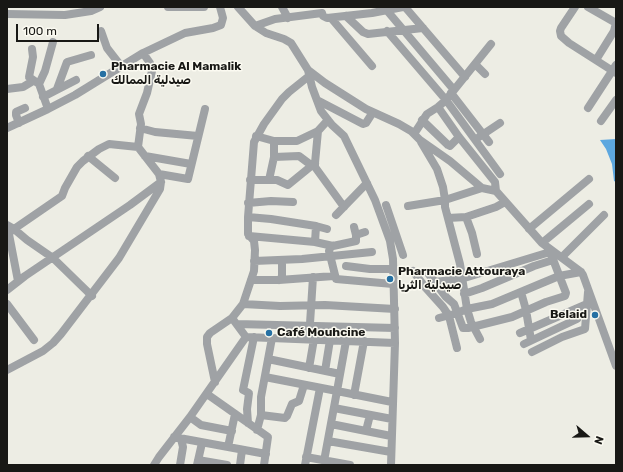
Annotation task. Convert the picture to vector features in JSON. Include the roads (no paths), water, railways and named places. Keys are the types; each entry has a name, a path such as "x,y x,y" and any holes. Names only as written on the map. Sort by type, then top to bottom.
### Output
{"street":[{"path":"7,14 64,15 81,13 100,7"},
{"path":"168,7 204,7"},
{"path":"7,128 48,109 99,81 142,53 185,33 221,25 224,18 220,7"},
{"path":"238,7 255,26 266,33 291,43 309,73 321,111 344,136 403,255"},
{"path":"282,7 288,18"},
{"path":"255,26 267,21 323,10 324,17 331,18 404,7 465,77"},
{"path":"575,7 562,25 560,34 569,43 615,70 588,108"},
{"path":"588,7 616,23 614,31 596,60"},
{"path":"385,9 404,29 453,91 489,142"},
{"path":"346,16 365,33 371,34 423,28"},
{"path":"331,18 372,66"},
{"path":"101,31 107,48 121,66"},
{"path":"387,31 446,100 500,174"},
{"path":"7,89 23,87 36,82 47,66 53,42"},
{"path":"480,339 467,309 460,264 445,207 443,187 437,169 417,137 422,120 427,114 446,100 491,44"},
{"path":"32,49 33,58 29,77 36,82 48,109"},
{"path":"7,370 34,357 53,343 92,296 119,258 157,194 161,182 159,174 138,147 140,128 139,114 147,93 152,69 150,63 142,53"},
{"path":"56,89 67,62 91,55"},
{"path":"475,64 485,74"},
{"path":"309,73 373,112 399,124 450,161 482,188"},
{"path":"235,321 243,304 251,280 254,261 255,245 248,233 248,203 253,144 256,136 282,100 309,73"},
{"path":"43,97 76,80"},
{"path":"317,100 363,124 373,112"},
{"path":"601,121 616,100"},
{"path":"438,107 465,145 495,182 496,190 505,202 547,248 562,257 581,272 616,366"},
{"path":"19,123 16,112 25,108"},
{"path":"159,174 188,179 205,109"},
{"path":"256,136 274,141 296,140 318,131 328,120"},
{"path":"422,120 448,146 450,146 459,136"},
{"path":"465,145 500,123"},
{"path":"140,128 155,132 198,136"},
{"path":"250,180 277,180 288,185 313,164 318,131"},
{"path":"269,180 274,156 274,141"},
{"path":"9,229 62,196 73,173 88,156 107,144 138,147"},
{"path":"88,156 115,178"},
{"path":"145,156 191,164"},
{"path":"274,156 299,156 313,164 344,207"},
{"path":"529,229 589,179"},
{"path":"7,290 161,182"},
{"path":"336,215 367,183"},
{"path":"408,206 445,200 482,188 496,190"},
{"path":"248,203 271,201 293,202"},
{"path":"448,218 466,217 496,207 505,202"},
{"path":"425,287 434,282 462,279 547,248 589,204"},
{"path":"386,205 392,248 395,309 391,465"},
{"path":"562,257 604,214"},
{"path":"248,217 271,219 327,229"},
{"path":"466,217 478,254"},
{"path":"315,242 316,226"},
{"path":"9,229 53,258 92,296"},
{"path":"9,229 18,281"},
{"path":"358,231 356,241 337,245 329,249 335,279 393,284"},
{"path":"249,236 337,245"},
{"path":"337,245 342,255"},
{"path":"428,273 454,304 463,328 486,325 512,317 546,302 565,296 566,293 547,248"},
{"path":"254,261 330,257 372,252"},
{"path":"279,280 282,276 282,260"},
{"path":"464,294 553,260"},
{"path":"346,266 370,269 393,269"},
{"path":"413,271 449,316 457,348"},
{"path":"439,318 467,309 492,304 559,276 581,272"},
{"path":"516,274 518,283"},
{"path":"251,280 279,280 334,276"},
{"path":"309,368 312,339 310,325 314,277"},
{"path":"532,352 562,337 585,329 588,290"},
{"path":"521,292 529,328 528,342 577,319"},
{"path":"7,304 34,340"},
{"path":"243,304 280,306 312,305 395,309"},
{"path":"520,333 587,304"},
{"path":"235,321 250,337 395,343"},
{"path":"215,382 206,337 210,332 235,321 394,328"},
{"path":"154,465 159,456 178,438 190,417 250,337"},
{"path":"248,423 247,409 249,393 243,390 243,387 250,337"},
{"path":"257,430 262,415 261,397 272,338"},
{"path":"325,371 330,340"},
{"path":"324,461 346,341"},
{"path":"354,395 364,341"},
{"path":"268,360 340,374"},
{"path":"265,377 392,402"},
{"path":"262,415 285,418 288,416 292,404 299,401 304,385"},
{"path":"320,388 306,461 324,461 350,465"},
{"path":"207,394 268,437 264,465"},
{"path":"334,408 392,419"},
{"path":"228,447 235,414"},
{"path":"366,431 370,415"},
{"path":"190,417 201,425 232,431"},
{"path":"331,424 391,436"},
{"path":"178,438 266,454"},
{"path":"178,438 182,453 180,465"},
{"path":"328,441 391,452"},
{"path":"202,443 198,462 227,465"},
{"path":"240,465 242,450"}],"water":[{"path":"616,139 616,182 614,181 612,164 606,149 600,140"}],"place":[{"name":"Pharmacie Al Mamalik صيدلية الممالك","path":"103,74"},
{"name":"Pharmacie Attouraya صيدلية الثريا","path":"390,279"},
{"name":"Belaid","path":"595,315"},
{"name":"Café Mouhcine","path":"269,333"}]}
